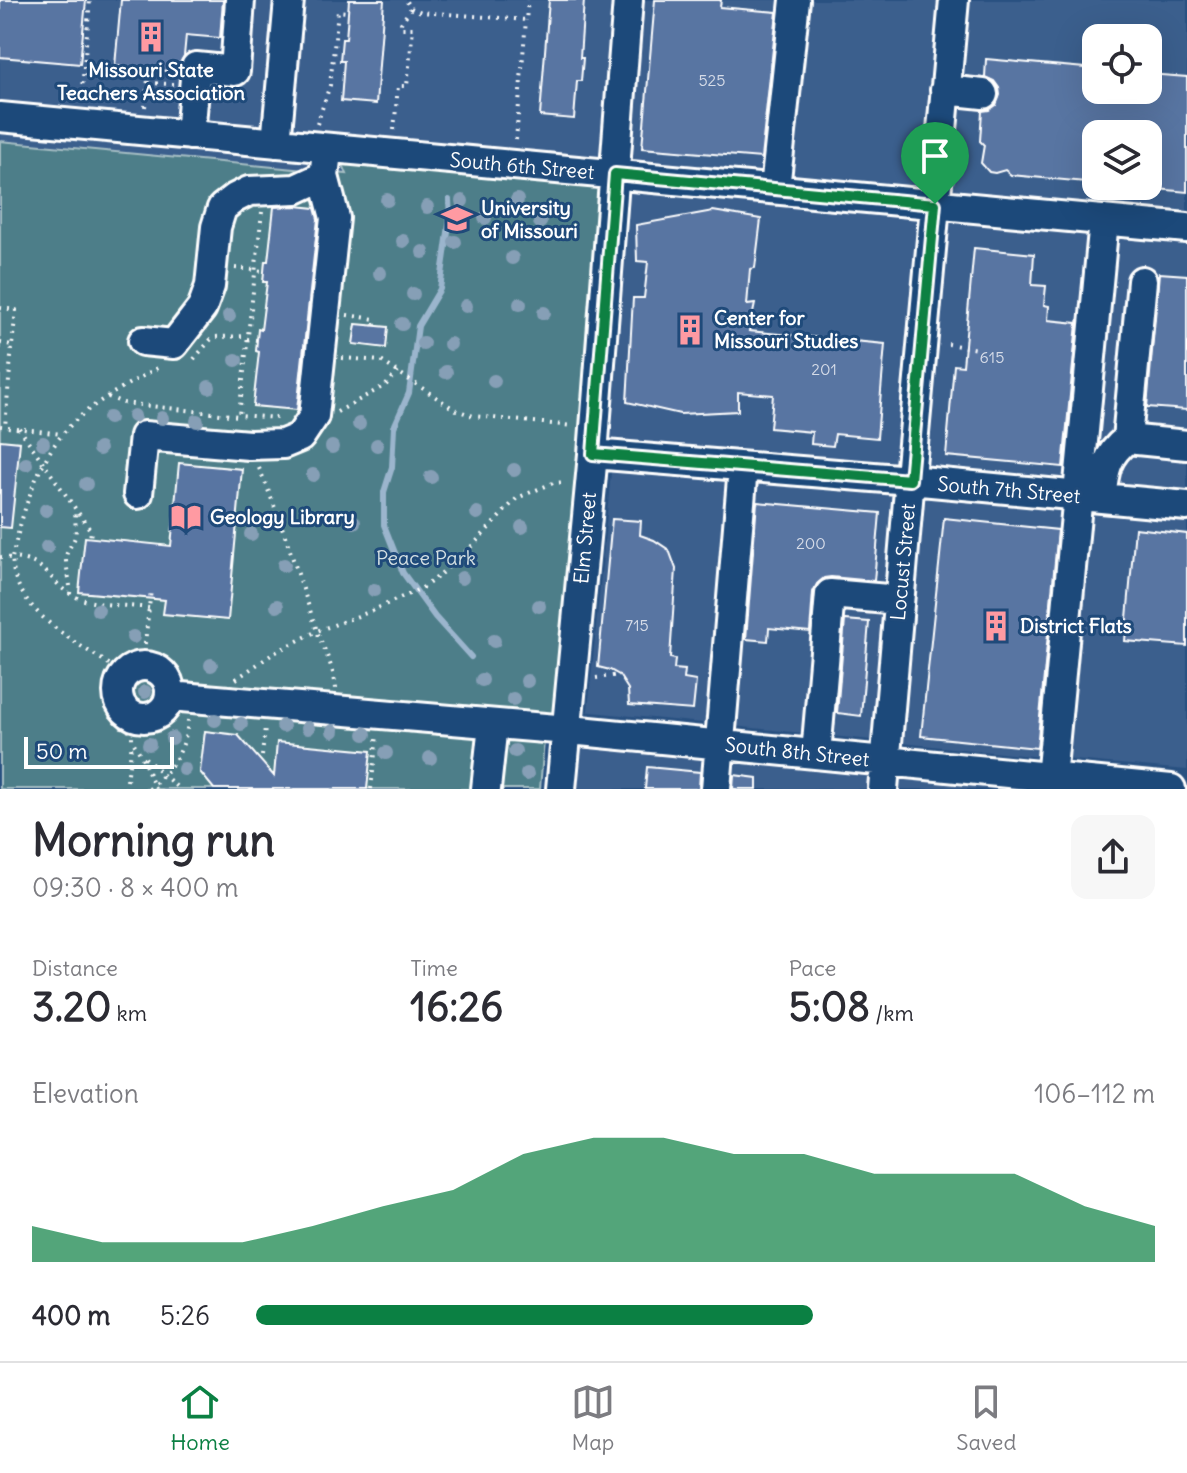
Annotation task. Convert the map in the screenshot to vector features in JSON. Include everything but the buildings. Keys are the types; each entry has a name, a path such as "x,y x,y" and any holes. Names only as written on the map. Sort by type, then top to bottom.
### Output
{"street":[{"path":"190,135 196,67 235,71 240,0"},
{"path":"276,143 289,0"},
{"name":"Elm Street","path":"561,789 593,454 628,0"},
{"path":"775,189 795,0"},
{"name":"Locust Street","path":"885,775 954,0"},
{"path":"945,90 983,94"},
{"name":"South 6th Street","path":"0,117 276,143 322,136 615,174 1186,228"},
{"path":"138,494 144,436 249,445 283,444 300,437 314,416 335,218 324,176 322,136"},
{"path":"143,341 174,344 202,308 210,286 216,227 222,208 249,191 296,189 324,176"},
{"path":"1186,228 1187,217"},
{"path":"1050,784 1090,497 1104,220"},
{"path":"1127,439 1142,281"},
{"path":"1090,497 1114,449 1127,439 1187,445"},
{"name":"South 7th Street","path":"593,454 1187,506"},
{"path":"716,789 743,467"},
{"path":"816,754 830,594 899,600"},
{"name":"South 8th Street","path":"179,694 816,754 885,775 1171,789"},
{"path":"486,789 493,724"}],"path":[{"path":"81,100 90,0"},
{"path":"406,0 411,8 421,12 526,20"},
{"path":"516,140 528,0"},
{"path":"394,130 398,86 407,86 413,28 401,28 401,23 411,8"},
{"path":"322,136 338,11 348,12"},
{"path":"144,110 149,70"},
{"path":"264,190 239,415 240,430 274,503 317,631 335,673 337,710"},
{"path":"212,265 264,271"},
{"path":"0,308 16,310 2,426 62,434"},
{"path":"324,313 375,319 375,326"},
{"path":"232,335 257,340"},
{"path":"0,343 12,345"},
{"path":"948,344 977,349"},
{"path":"319,356 381,361 454,409 473,416 580,426"},
{"path":"112,666 66,635 35,609 15,576 12,558 29,498 43,465 62,434 76,419 108,397 169,361"},
{"path":"108,397 123,403 299,420 332,415 400,374"},
{"path":"19,428 91,531 90,538"},
{"path":"234,680 274,653 317,631 422,588 475,543 517,498 553,483 574,482"},
{"path":"70,594 66,553 76,533 76,511"},
{"path":"0,557 36,563 70,594 84,601 149,608"},
{"path":"144,652 151,590"},
{"path":"126,789 132,732 109,714 103,689 112,666 126,657 144,652 161,659 179,694 185,743 177,758 152,788 141,755 132,740"},
{"path":"586,679 619,675"},
{"path":"262,756 266,715"},
{"path":"371,789 378,726"},
{"path":"141,755 179,789"}],"shaded area":[{"name":"University of Missouri","path":"0,0 1187,0 1187,770 582,711 588,711 614,442 569,438 540,789 0,789"},
{"path":"567,730 1171,789 561,789"}],"green space":[{"name":"University of Missouri","path":"0,141 347,174 336,148 615,174 567,730 545,729 540,789 0,789"}],"waterway":[{"path":"449,200 450,218 440,289 418,326 409,393 394,427 392,467 384,492 384,525 403,573 435,617 471,657"}],"place":[{"name":"Missouri State Teachers Association","path":"151,37"},
{"name":"University of Missouri","path":"457,219"},
{"name":"Center for Missouri Studies","path":"690,330"},
{"name":"Geology Library","path":"186,517"},
{"name":"District Flats","path":"996,626"}],"route":[{"path":"615,174 935,204 910,480 593,454 615,174"}],"park label":[{"name":"Peace Park","path":"426,558"}]}
